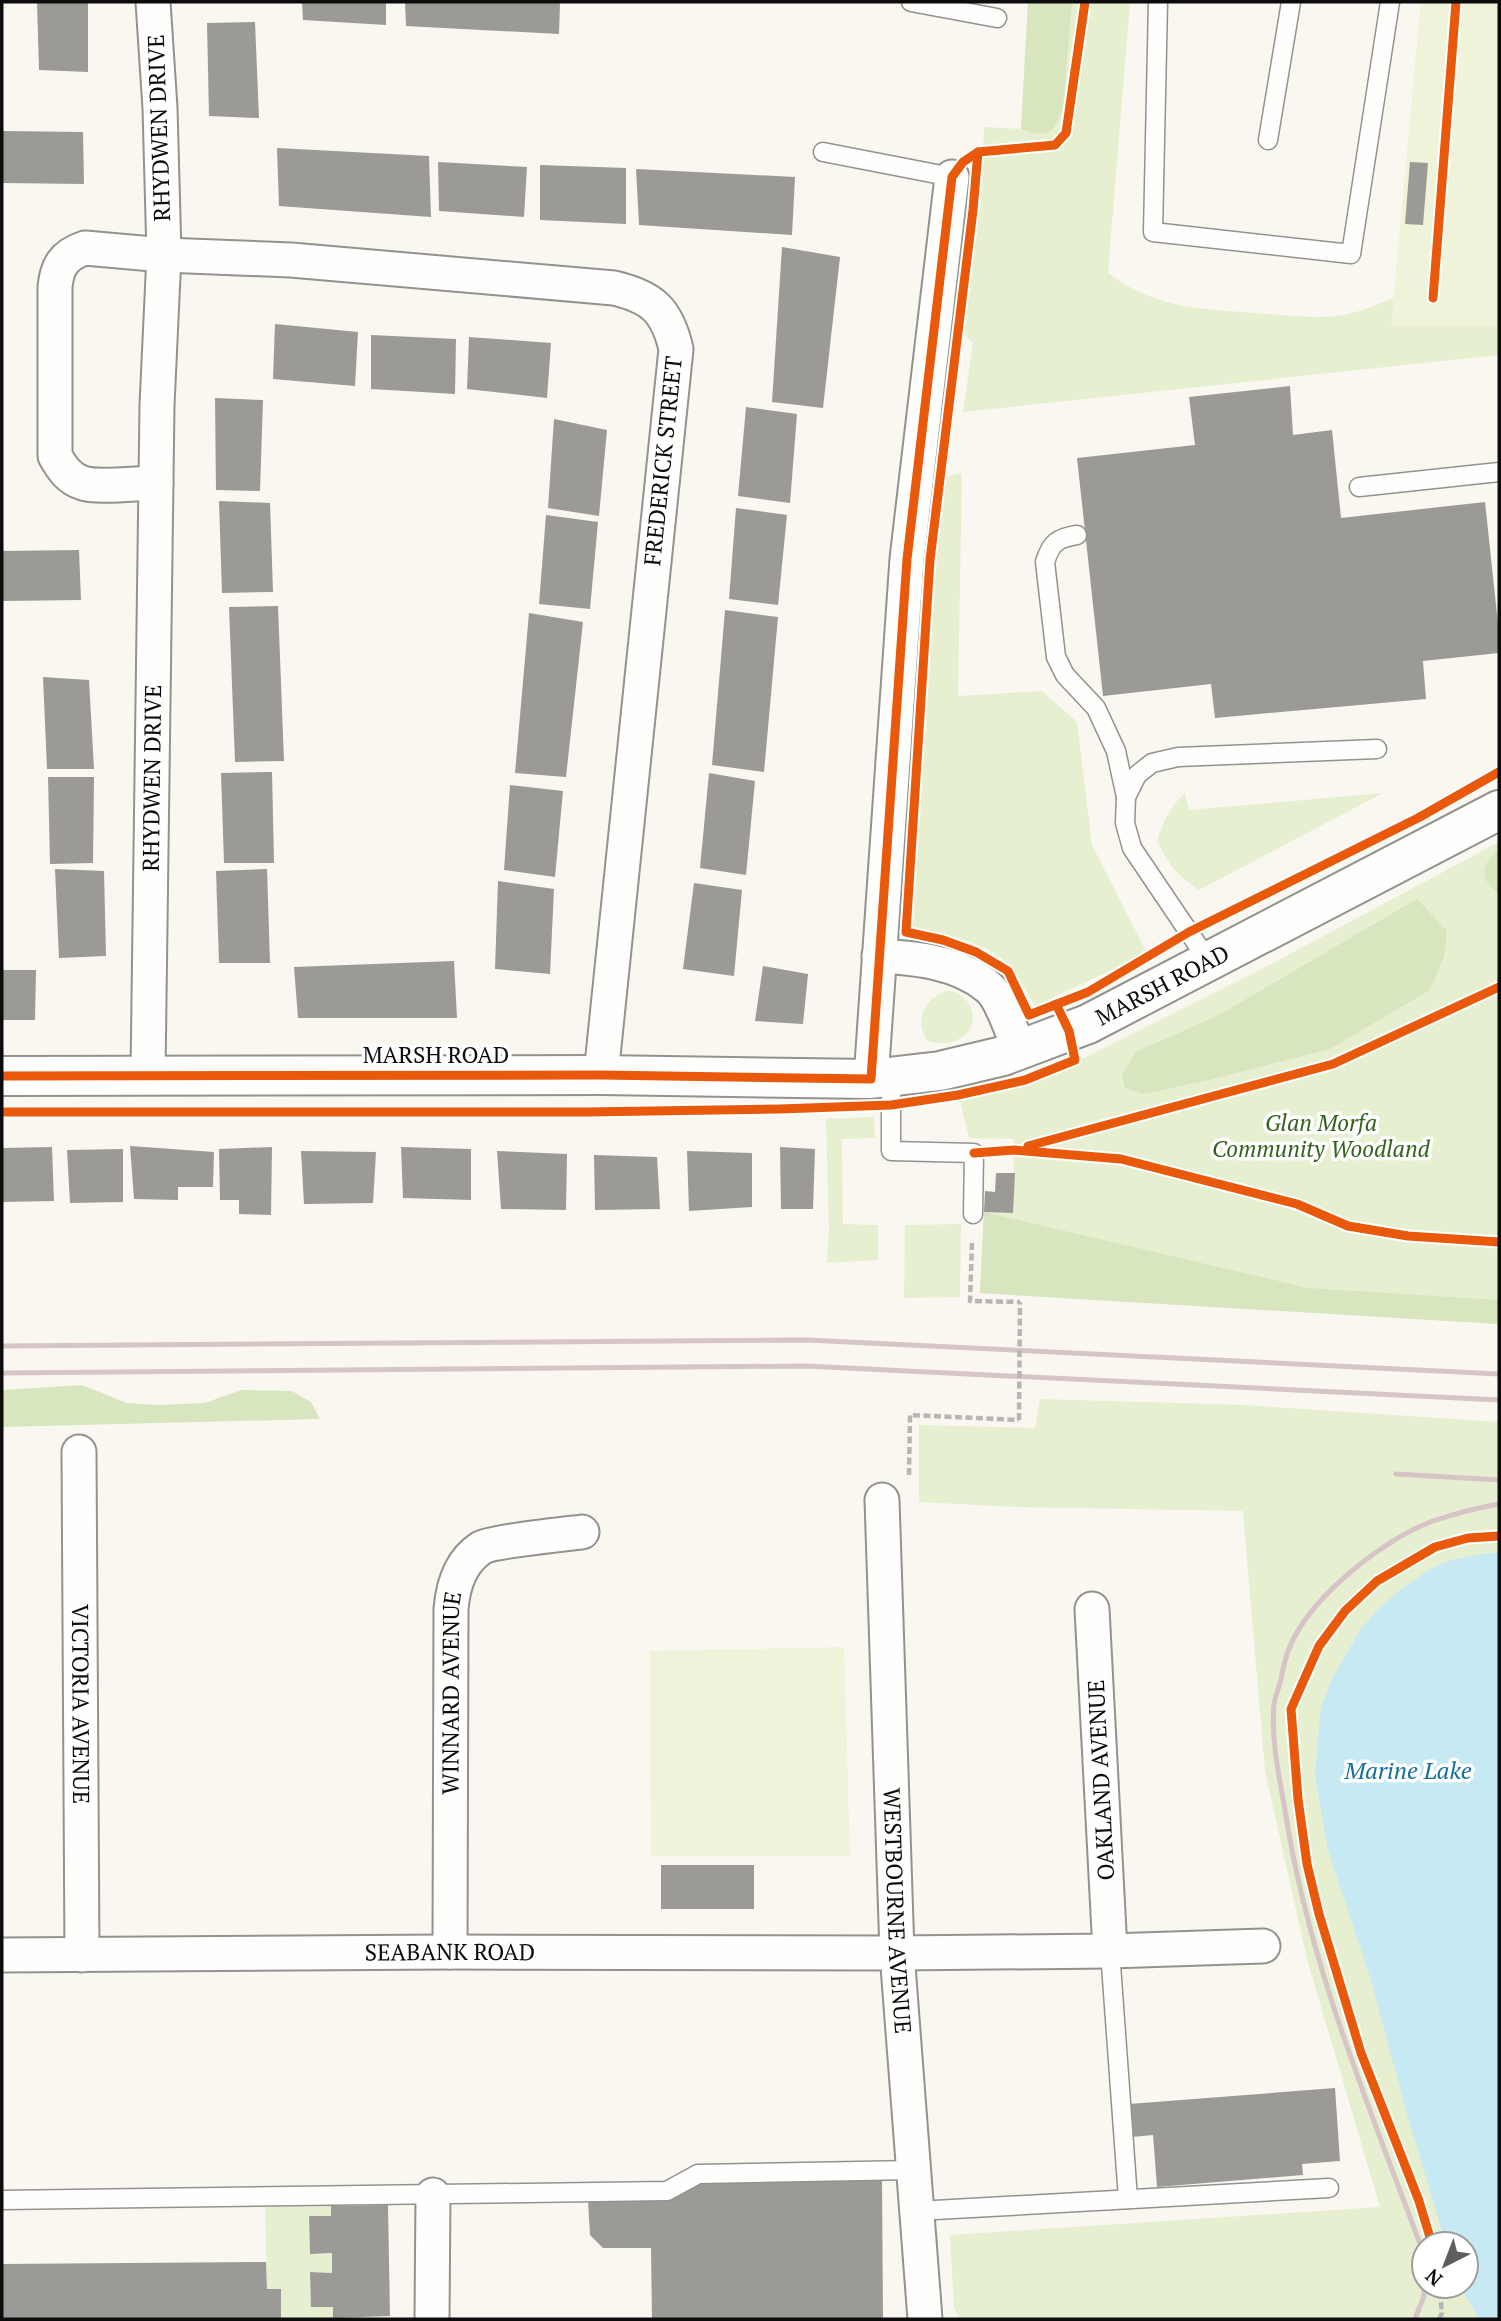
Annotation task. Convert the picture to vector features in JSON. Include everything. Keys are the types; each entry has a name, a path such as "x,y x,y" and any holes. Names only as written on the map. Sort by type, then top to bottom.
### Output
{"street":[{"name":"RHYDWEN DRIVE","path":"148,1074 156,483 164,255 160,108 153,2"},
{"path":"881,1078 879,956 906,559 952,177"},
{"name":"RHYDWEN DRIVE","path":"156,483 85,484 72,478 61,468 55,456 55,287 56,273 62,261 72,252 85,248 164,255"},
{"name":"FREDERICK STREET","path":"164,255 291,260 614,288 637,294 654,304 666,320 676,349 601,1075"},
{"name":"MARSH ROAD","path":"2,1076 601,1075 881,1078 940,1071 1003,1056 1088,1024 1499,810"},
{"path":"879,956 920,958 960,970 990,988 1007,1018 1018,1050"},
{"name":"VICTORIA AVENUE","path":"79,1452 82,1955"},
{"name":"WESTBOURNE AVENUE","path":"882,1500 897,1953 925,2319"},
{"name":"WINNARD AVENUE","path":"450,1952 451,1609 454,1584 466,1563 483,1546 582,1532"},
{"name":"OAKLAND AVENUE","path":"1092,1609 1110,1951"},
{"path":"897,1953 1263,1946"},
{"name":"SEABANK ROAD","path":"2,1955 897,1953"},
{"path":"432,2195 432,2319"}],"lane":[{"path":"911,2 998,18"},
{"path":"1158,2 1153,232 1351,254 1390,2"},
{"path":"1268,139 1291,2"},
{"path":"823,152 952,177"},
{"path":"1359,487 1499,472"},
{"path":"1077,535 1063,537 1049,547 1045,562 1056,657 1065,675 1096,708 1116,751 1126,797 1125,823 1132,848 1209,962"},
{"path":"1126,797 1137,775 1152,764 1178,757 1377,750"},
{"path":"881,1078 891,1151 974,1153 973,1214"},
{"path":"1110,1951 1128,2199"},
{"path":"2,2200 667,2192 698,2174 914,2170"},
{"path":"917,2211 1329,2188"}],"path":[{"path":"882,1500 909,1501 910,1415 1019,1420 1020,1302 970,1301 972,1234"},
{"path":"1428,2230 1361,2053 1319,1914 1307,1864 1298,1799 1291,1709 1319,1646 1345,1611 1377,1581 1435,1547 1468,1538 1499,1536"},
{"path":"1438,2319 1442,2313 1441,2300"}],"green space":[{"path":"1028,2 1130,2 1108,273 1146,295 1184,306 1320,317 1352,313 1394,297 1421,2 1499,2 1499,355 963,412 973,343 956,327 978,174 983,164 984,127 1021,129"},
{"path":"1028,2 1072,2 1063,107 1053,128 1044,134 1021,129"},
{"path":"1421,2 1499,2 1499,326 1391,326"},
{"path":"962,473 958,696 1042,691 1077,722 1092,845 1147,953 1035,1006 1015,972 992,952 964,940 903,926 915,664 934,479"},
{"path":"1185,793 1189,810 1383,793 1199,890 1174,869 1157,841 1168,815"},
{"name":"Glan Morfa Community Woodland","path":"1499,842 1499,1324 980,1293 984,1212 1013,1213 1014,1139 969,1138 960,1101 1030,1085 1264,968"},
{"path":"1499,849 1499,894 1488,883 1484,872 1488,861"},
{"path":"1417,899 1447,931 1444,957 1430,990 1330,1049 1143,1094 1125,1088 1122,1075 1136,1052 1219,1015"},
{"path":"949,990 962,997 970,1006 973,1016 971,1026 956,1040 943,1043 928,1041 921,1025 924,1010 934,998"},
{"path":"874,1117 875,1138 842,1139 843,1224 878,1225 878,1260 827,1263 829,1229 826,1119"},
{"path":"984,1212 1308,1288 1499,1300 1499,1324 980,1293"},
{"path":"961,1224 960,1297 904,1298 905,1225"},
{"path":"82,1385 127,1403 157,1405 205,1403 241,1390 292,1391 311,1402 320,1419 2,1427 2,1390"},
{"name":"Marine Lake","path":"1040,1399 1245,1405 1499,1422 1499,2319 960,2319 954,2308 950,2235 1380,2207 1307,1959 1265,1771 1243,1511 1016,1507 919,1502 919,1425 1035,1428"},
{"path":"844,1647 850,1856 651,1856 650,1651"},
{"path":"331,2206 331,2216 309,2217 310,2254 332,2253 332,2273 310,2272 311,2307 333,2307 333,2318 281,2318 281,2290 267,2289 265,2207"}],"water":[{"name":"Marine Lake","path":"1499,1552 1499,2319 1479,2319 1468,2300 1480,2300 1480,2230 1442,2230 1370,1977 1328,1850 1315,1775 1321,1707 1333,1677 1361,1629 1381,1606 1429,1570 1448,1561"}],"building":[{"path":"37,2 88,2 88,72 39,70"},
{"path":"302,2 386,2 386,25 303,20"},
{"path":"405,2 560,2 559,34 406,26"},
{"path":"255,22 259,118 209,116 207,23"},
{"path":"2,131 83,132 84,184 2,183"},
{"path":"277,148 429,156 431,217 279,206"},
{"path":"438,162 527,167 524,217 439,211"},
{"path":"1410,162 1428,163 1423,225 1405,224"},
{"path":"540,165 626,168 626,224 540,220"},
{"path":"636,169 795,177 792,235 639,225"},
{"path":"782,247 840,257 823,408 772,402"},
{"path":"275,324 358,332 355,386 273,379"},
{"path":"371,335 456,339 455,394 371,389"},
{"path":"469,337 551,343 547,398 467,389"},
{"path":"1290,386 1293,435 1332,430 1341,518 1485,502 1499,653 1423,661 1426,699 1215,718 1211,684 1103,696 1077,458 1195,445 1189,397"},
{"path":"215,398 263,400 260,491 216,490"},
{"path":"746,407 797,414 790,503 738,496"},
{"path":"554,419 607,430 599,516 548,508"},
{"path":"219,501 270,503 273,592 222,593"},
{"path":"736,508 787,515 778,605 729,599"},
{"path":"546,515 598,522 590,609 539,604"},
{"path":"79,550 81,600 2,601 2,551"},
{"path":"278,606 284,761 235,762 229,607"},
{"path":"725,610 778,617 764,772 712,765"},
{"path":"529,613 583,622 566,777 515,773"},
{"path":"43,677 89,680 94,769 47,769"},
{"path":"272,772 274,863 224,863 221,773"},
{"path":"709,773 755,781 746,875 700,868"},
{"path":"48,777 94,777 93,863 50,864"},
{"path":"510,785 563,791 555,877 504,870"},
{"path":"55,869 104,871 106,956 59,958"},
{"path":"267,869 270,963 219,963 216,871"},
{"path":"498,881 554,889 550,974 495,969"},
{"path":"694,883 742,890 734,976 683,969"},
{"path":"454,961 457,1018 298,1018 294,967"},
{"path":"763,966 808,974 803,1024 755,1021"},
{"path":"2,970 36,970 35,1020 2,1020"},
{"path":"130,1146 214,1152 213,1187 178,1187 178,1200 134,1199"},
{"path":"52,1147 54,1201 2,1202 2,1148"},
{"path":"272,1147 271,1215 239,1214 239,1200 220,1200 219,1149"},
{"path":"401,1147 471,1149 471,1200 403,1198"},
{"path":"780,1147 815,1149 813,1209 781,1209"},
{"path":"123,1149 123,1202 70,1203 67,1150"},
{"path":"301,1151 376,1152 373,1203 304,1204"},
{"path":"497,1151 567,1154 566,1210 501,1209"},
{"path":"687,1151 752,1153 752,1207 689,1211"},
{"path":"594,1155 657,1157 660,1209 595,1210"},
{"path":"996,1173 1015,1173 1013,1213 984,1212 985,1191 995,1192"},
{"path":"661,1865 754,1865 754,1909 661,1909"},
{"path":"1335,2088 1340,2161 1302,2164 1303,2175 1157,2187 1153,2135 1132,2137 1129,2104"},
{"path":"882,2178 883,2319 652,2319 651,2248 603,2248 590,2235 588,2201 669,2199 704,2181"},
{"path":"388,2205 390,2316 333,2318 333,2307 311,2307 310,2272 332,2273 332,2253 310,2254 309,2216 331,2216 331,2206"},
{"path":"266,2262 267,2289 281,2289 281,2318 2,2319 2,2264"}],"tram line":[{"path":"1415,2230 1341,2030 1308,1921 1278,1771 1274,1705 1286,1656 1299,1630 1312,1610 1349,1573 1370,1556 1413,1530 1449,1516 1499,1504"},
{"path":"1415,2319 1422,2300"}],"railway":[{"path":"2,1346 807,1340 1499,1374"},
{"path":"2,1373 806,1366 1499,1400"},
{"path":"1396,1474 1499,1480"},
{"path":"1415,2230 1341,2030 1308,1921 1278,1771 1274,1705 1286,1656 1299,1630 1312,1610 1349,1573 1370,1556 1413,1530 1449,1516 1499,1504"},
{"path":"1415,2319 1422,2300"}],"cycle path":[{"path":"2,1076 601,1075 871,1079 907,559 952,177 963,162 978,152 1055,145 1066,133 1085,2"},
{"path":"1433,298 1456,2"},
{"path":"978,152 930,560 906,932 943,940 976,952 1008,971 1029,1015 1088,992 1189,932 1418,818 1499,772"},
{"path":"1028,1146 1333,1064 1499,987"},
{"path":"2,1112 587,1112 891,1105 958,1095 1025,1080 1075,1060 1069,1031 1056,1004"},
{"path":"974,1153 1014,1150 1121,1159 1297,1204 1348,1226 1408,1236 1499,1242"},
{"path":"1428,2230 1361,2053 1319,1914 1307,1864 1298,1799 1291,1709 1319,1646 1345,1611 1377,1581 1435,1547 1468,1538 1499,1536"}]}
